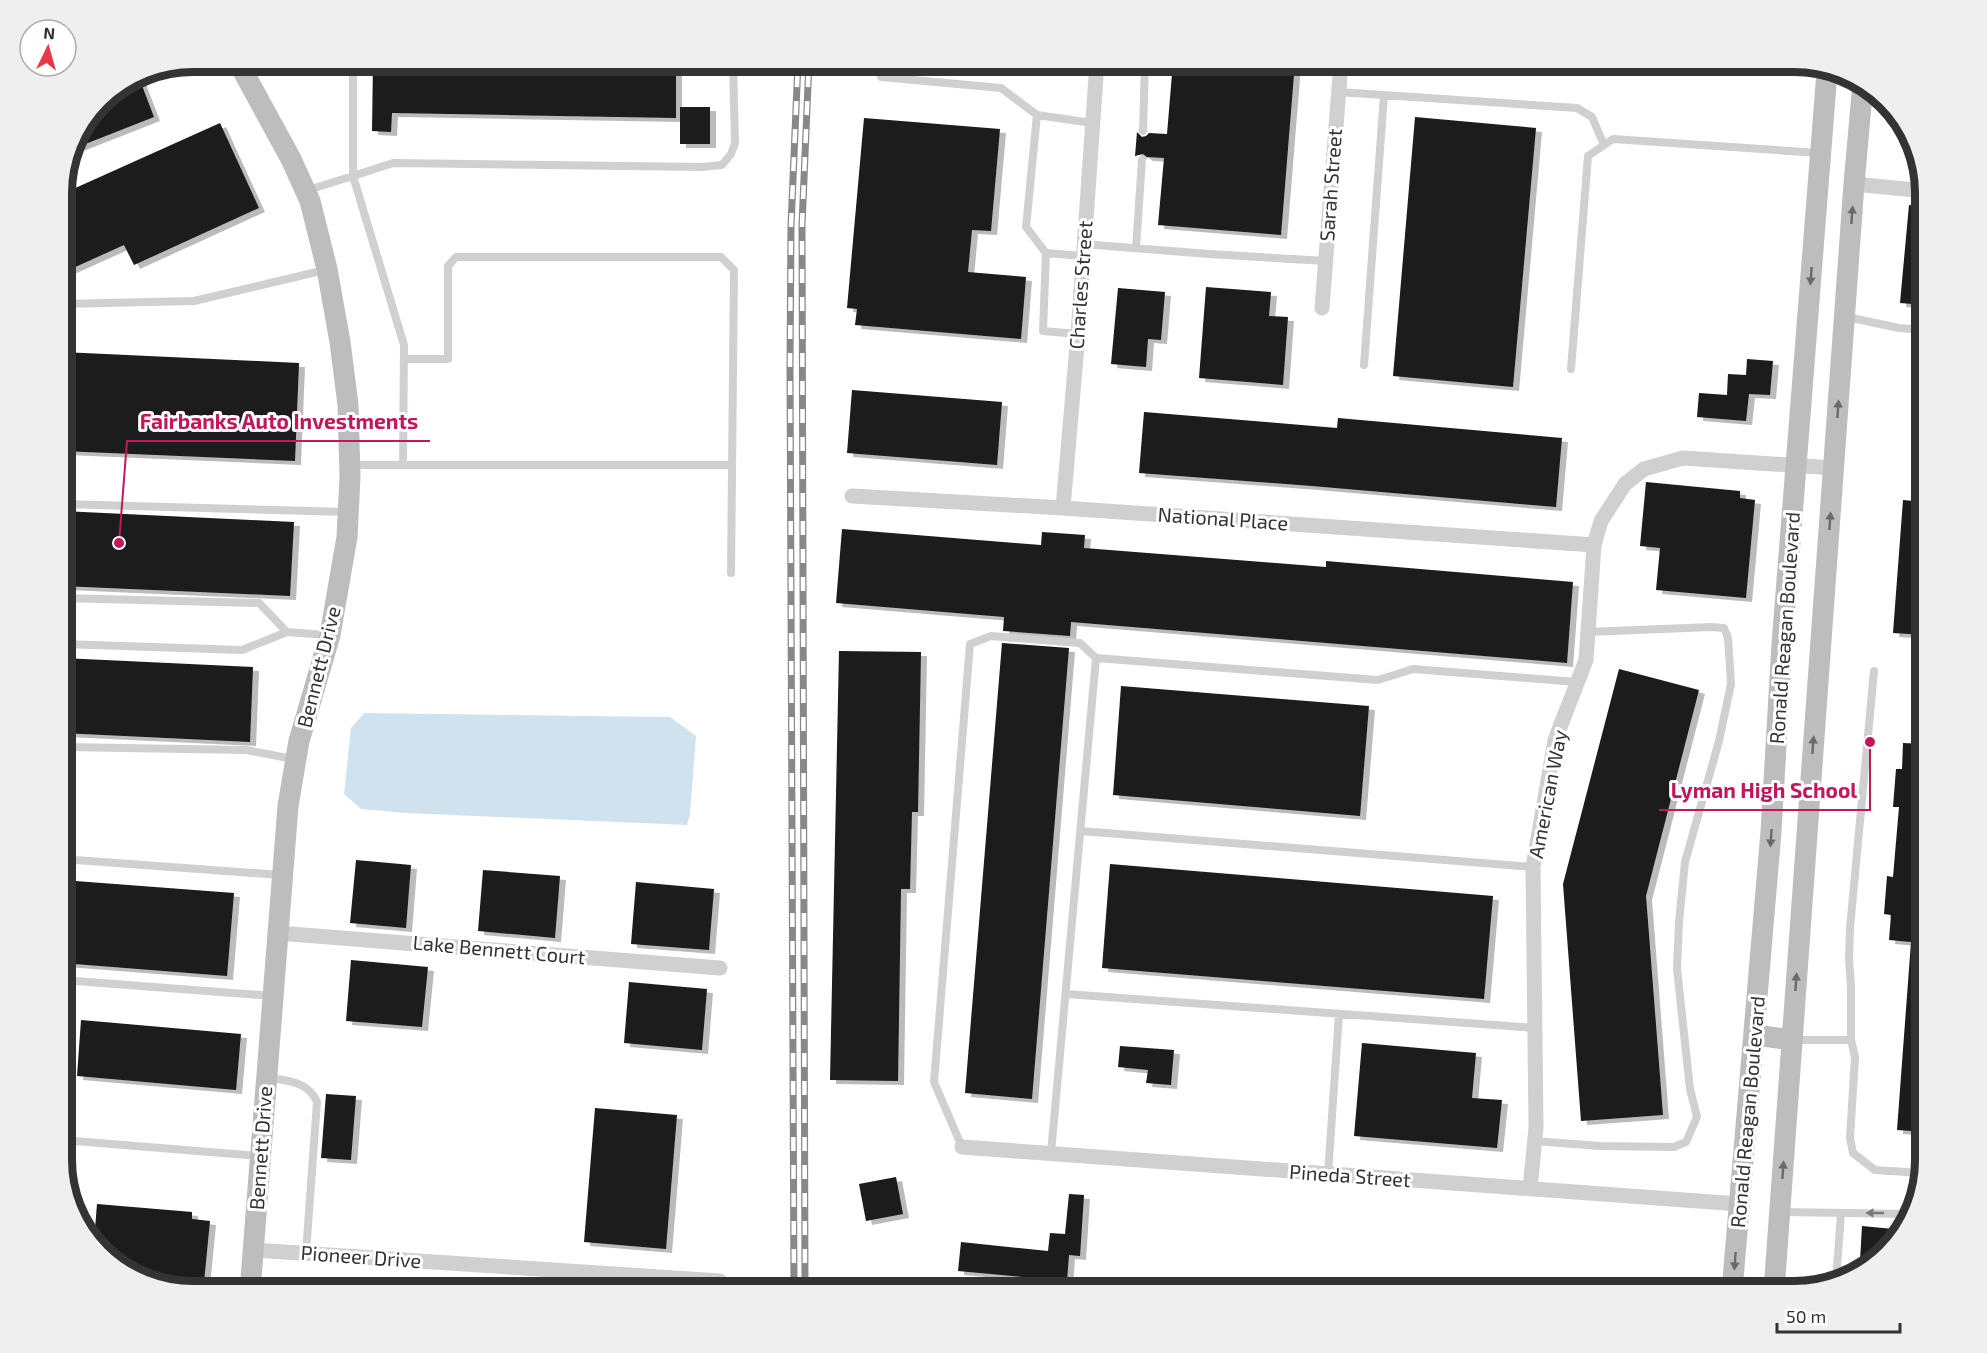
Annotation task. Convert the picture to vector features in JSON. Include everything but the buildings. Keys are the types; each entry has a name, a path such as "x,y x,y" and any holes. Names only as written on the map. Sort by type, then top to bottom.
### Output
{"main road":[{"name":"Bennett Drive","path":"243,72 291,159 310,201 327,269 340,342 348,405 350,465 347,537 330,635 300,741 288,806 251,1281"},
{"name":"Ronald Reagan Boulevard","path":"1733,1281 1771,832 1782,644 1827,76"},
{"name":"Ronald Reagan Boulevard","path":"1775,1281 1862,93"},
{"path":"1755,1035 1792,1040"}],"street":[{"name":"Charles Street","path":"1063,508 1096,72"},
{"name":"Sarah Street","path":"1322,308 1340,72"},
{"path":"1854,184 1915,190"},
{"name":"American Way","path":"1530,1189 1536,1127 1533,867 1555,740 1586,660 1594,545 1601,521 1625,484 1644,469 1683,458 1834,468"},
{"name":"National Place","path":"852,496 1063,508 1594,545"},
{"name":"Lake Bennett Court","path":"278,933 720,968"},
{"name":"Pineda Street","path":"962,1147 1739,1204"},
{"name":"Pioneer Drive","path":"253,1250 720,1281"}],"lane":[{"path":"352,72 353,176 404,345 403,465"},
{"path":"305,191 393,163 722,165 731,154 735,143 733,72"},
{"path":"1143,131 1145,72"},
{"path":"881,77 1001,88 1037,115 1092,123"},
{"path":"1338,92 1577,108 1592,117 1604,145"},
{"path":"1364,365 1384,95"},
{"path":"1037,115 1026,227 1046,253 1043,331 1078,334"},
{"path":"1571,369 1588,156 1613,139 1820,153"},
{"path":"1136,248 1142,160"},
{"path":"1046,253 1136,248 1326,261"},
{"path":"404,359 448,359 448,266 456,257 721,256 734,270 731,573"},
{"path":"72,304 194,301 327,269"},
{"path":"1845,316 1915,329"},
{"path":"350,465 731,465"},
{"path":"72,504 348,512"},
{"path":"72,598 259,603 287,632"},
{"path":"1534,1141 1600,1146 1674,1147 1686,1142 1697,1117 1690,1089 1677,969 1678,922 1685,862 1719,741 1731,684 1728,638 1724,628 1711,627 1588,632"},
{"path":"72,644 242,650 287,632 330,635"},
{"path":"962,1147 934,1082 970,644 991,636 1080,643 1096,658 1378,680 1413,669 1578,682"},
{"path":"1051,1154 1096,658"},
{"path":"1874,670 1850,928 1851,1040 1855,1057 1850,1138 1852,1153 1875,1170 1914,1173"},
{"path":"72,747 246,750 296,759"},
{"path":"1081,831 1533,867"},
{"path":"72,860 282,875"},
{"path":"72,981 273,996"},
{"path":"1066,994 1535,1028"},
{"path":"1328,1175 1340,1014"},
{"path":"1792,1040 1851,1040"},
{"path":"266,1077 290,1081 306,1087 313,1092 317,1102 306,1253"},
{"path":"72,1141 260,1156"},
{"path":"1780,1212 1903,1214"},
{"path":"1837,1274 1841,1213"}],"water":[{"path":"364,713 670,717 696,736 690,814 687,825 361,809 344,794 351,728"}],"railway":[{"path":"794,1281 790,367 791,226 798,72"},
{"path":"805,1281 802,225 809,72"}],"place":[{"name":"Fairbanks Auto Investments","path":"119,543"},
{"name":"Lyman High School","path":"1870,742"}]}
